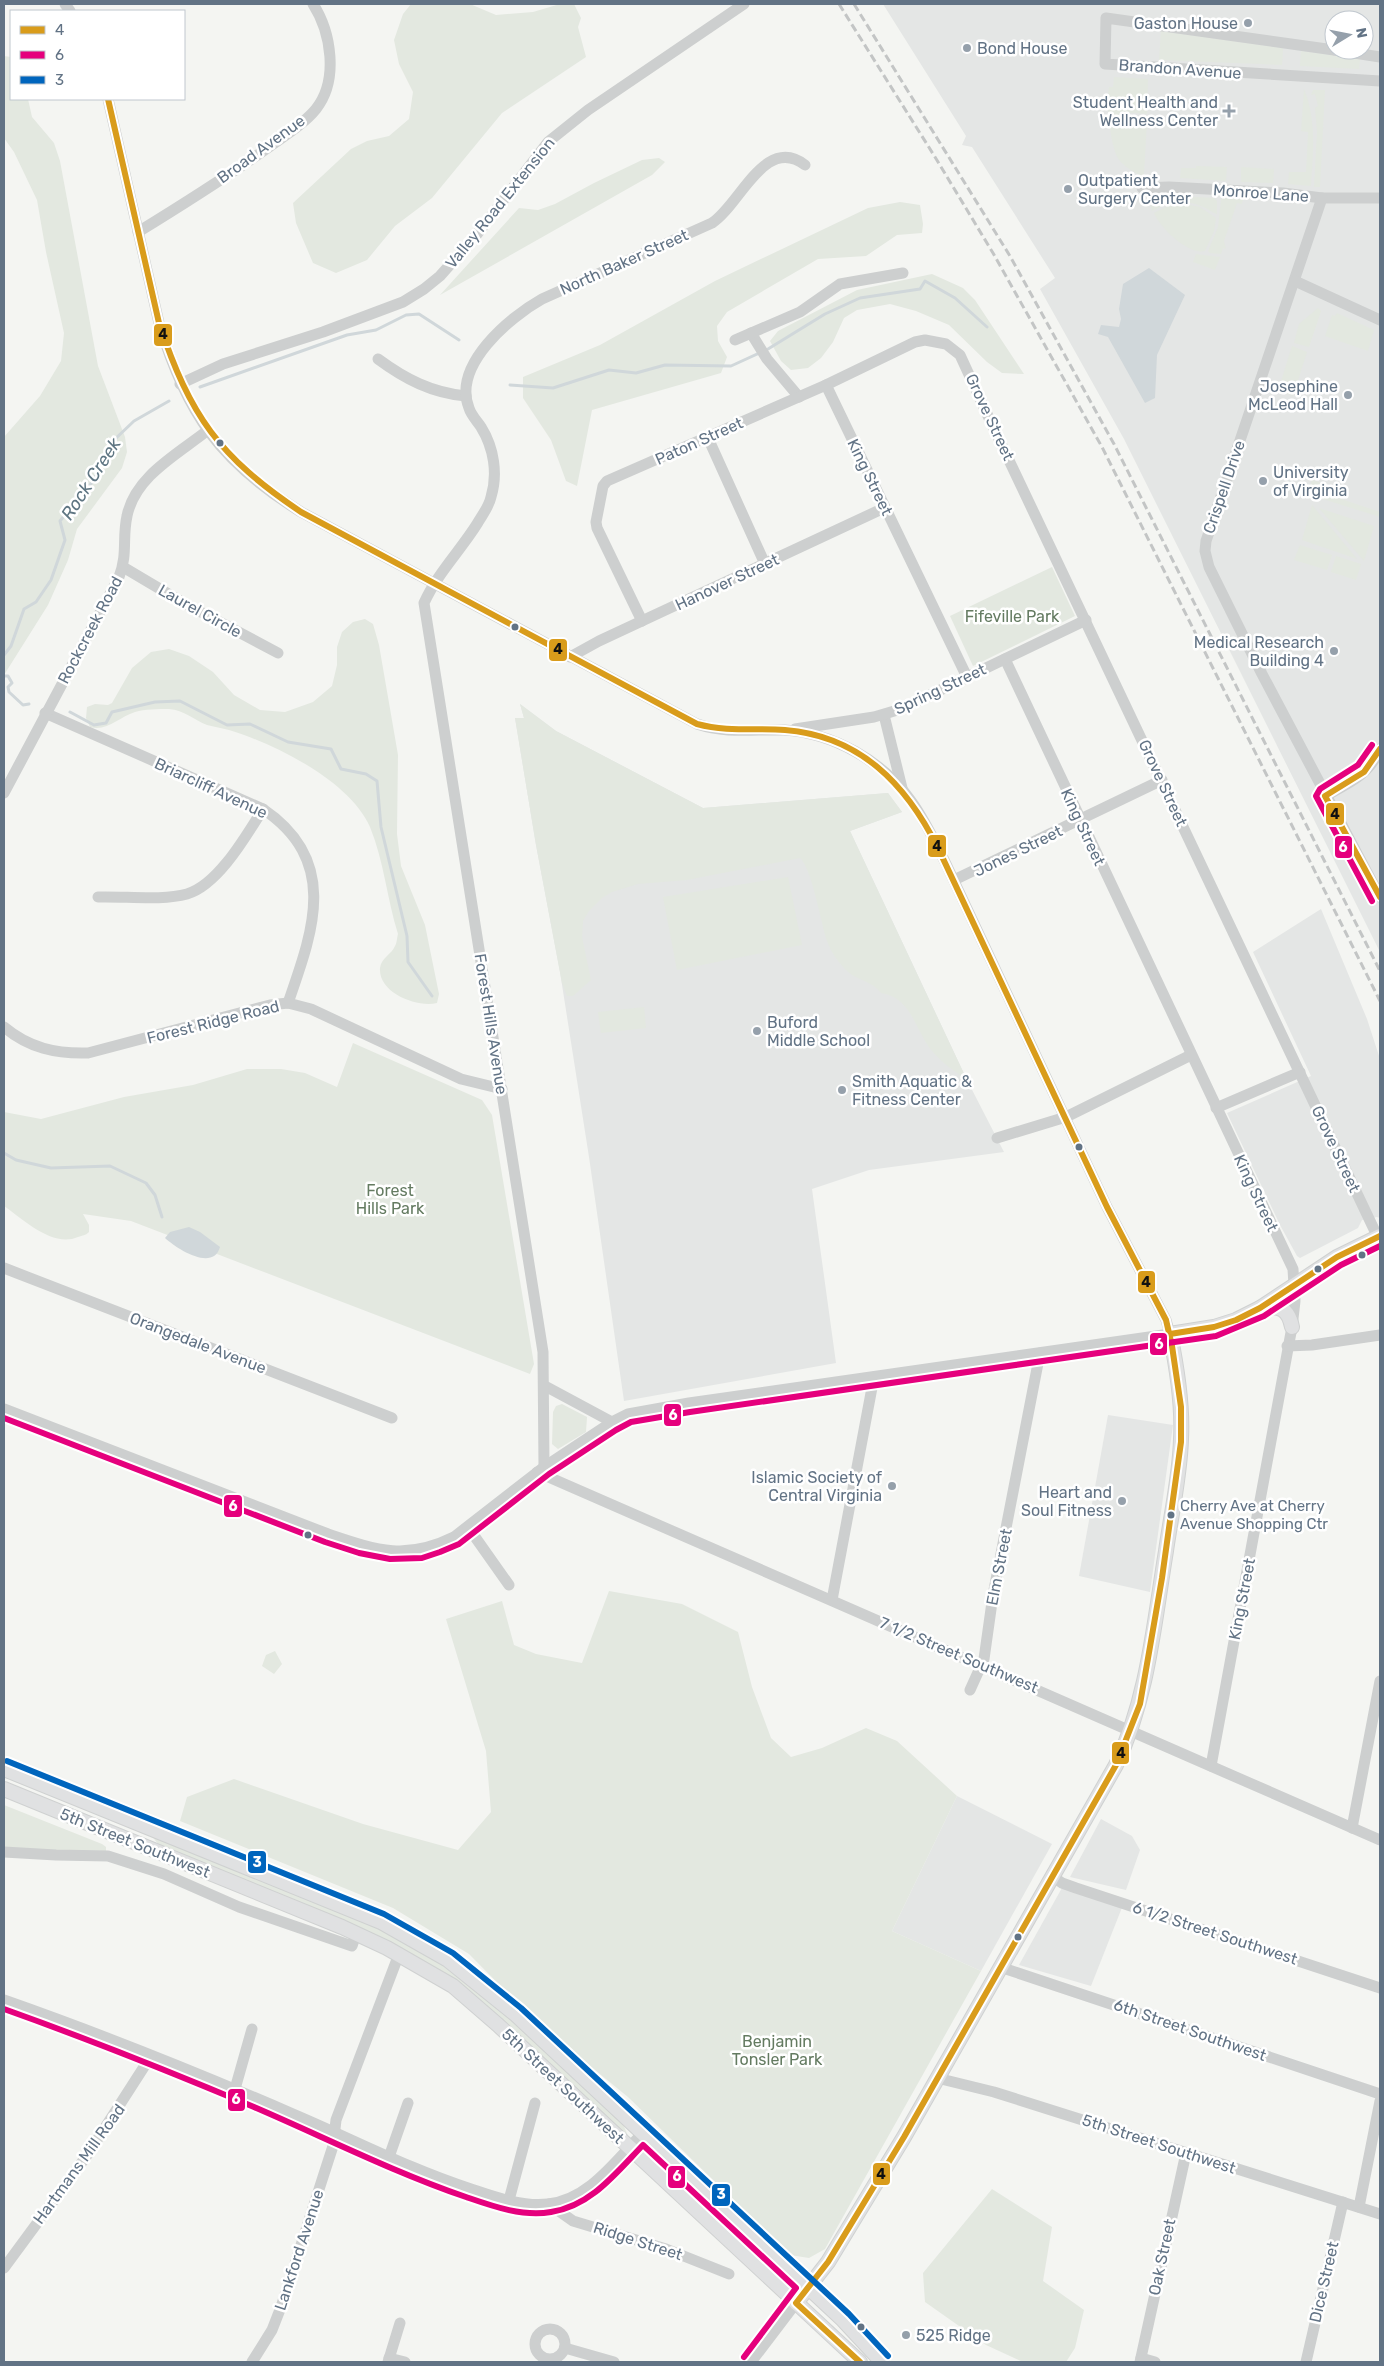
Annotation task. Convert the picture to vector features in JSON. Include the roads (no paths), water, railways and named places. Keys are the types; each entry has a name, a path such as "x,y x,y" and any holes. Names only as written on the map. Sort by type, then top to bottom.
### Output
{"main road":[{"path":"1260,1308 1336,1257 1379,1238"},
{"path":"860,2362 796,2303 828,2262 904,2138 1116,1764 1132,1731 1140,1704 1158,1603 1181,1442 1181,1407 1170,1334 1214,1327 1260,1308 1272,1306 1283,1309 1290,1316 1292,1327"},
{"name":"5th Street Southwest","path":"4,1768 381,1922 448,1960 515,2014 808,2287"},
{"name":"5th Street Southwest","path":"4,1789 356,1934 399,1954 460,1993 498,2025 796,2303"},
{"path":"808,2287 843,2320 882,2362"}],"street":[{"name":"Broad Avenue","path":"138,232 247,163 316,109 325,90 330,61 324,27 313,4"},
{"name":"Valley Road Extension","path":"180,384 223,364 322,332 403,302 424,289 440,276 478,233 548,142 588,110 744,4"},
{"name":"Brandon Avenue","path":"1324,49 1106,18 1105,64 1380,81"},
{"path":"4,1409 371,1549 389,1552 423,1550 454,1537 541,1470 612,1422 634,1413 689,1403 1170,1334 1166,1320 1107,1206 954,880 926,825 902,790 874,764 853,751 819,736 786,730 727,731 697,724 433,584 282,500 236,464 208,430 189,402 180,384 159,323 108,100"},
{"name":"North Baker Street","path":"466,396 467,383 480,354 499,330 522,310 542,299 712,223 729,209 753,176 774,159 791,157 805,165"},
{"name":"Monroe Lane","path":"1142,188 1169,187 1283,193 1322,198 1380,198"},
{"name":"Crispell Drive","path":"1322,198 1228,473 1206,541 1205,551 1209,567 1222,594 1325,796 1380,897"},
{"path":"736,340 800,312 840,284 903,273"},
{"path":"1295,281 1380,320"},
{"path":"751,333 767,359 799,397"},
{"name":"Paton Street","path":"642,621 596,522 603,486 607,482 826,385 915,342 931,341"},
{"name":"Grove Street","path":"931,341 950,347 966,364 988,416 1379,1238"},
{"path":"378,359 412,381 430,389 448,395 466,396"},
{"name":"King Street","path":"826,385 967,677"},
{"name":"Forest Hills Avenue","path":"466,396 468,407 487,440 492,454 494,480 492,495 490,504 467,539 433,584 424,603 543,1352 545,1386 541,1470"},
{"name":"Rockcreek Road","path":"4,793 123,568 126,550 127,515 138,489 146,478 208,430"},
{"path":"708,438 765,564"},
{"name":"Hanover Street","path":"570,657 642,621 884,508"},
{"name":"Laurel Circle","path":"123,568 278,653"},
{"name":"Spring Street","path":"786,730 884,715 901,709 1086,620"},
{"name":"King Street","path":"1005,659 1293,1269 1295,1283 1292,1327 1211,1766"},
{"name":"Briarcliff Avenue","path":"45,713 263,809 283,825 296,839 306,859 313,881 315,903 310,931 288,1003"},
{"path":"884,715 902,790"},
{"path":"1325,796 1360,778 1373,764 1380,749"},
{"name":"Jones Street","path":"954,880 1162,780"},
{"path":"98,897 177,896 200,888 227,862 263,809"},
{"name":"Forest Ridge Road","path":"4,1028 14,1036 42,1048 58,1052 88,1053 270,1005 288,1003 311,1009 461,1079 502,1088"},
{"path":"997,1138 1066,1117 1191,1055"},
{"path":"1216,1108 1300,1072"},
{"name":"Orangedale Avenue","path":"4,1268 392,1418"},
{"path":"1287,1346 1312,1345 1380,1336"},
{"name":"Elm Street","path":"970,1690 981,1664 1040,1353"},
{"path":"832,1600 874,1377"},
{"path":"545,1386 612,1422"},
{"name":"7 1/2 Street Southwest","path":"541,1470 832,1600 1380,1840"},
{"path":"468,1527 509,1586"},
{"path":"1352,1828 1380,1681"},
{"path":"131,1841 139,1823"},
{"name":"5th Street Southwest","path":"4,1852 56,1856 108,1856 164,1874 199,1892 352,1946 356,1934"},
{"name":"6 1/2 Street Southwest","path":"1052,1876 1062,1883 1076,1888 1380,1988"},
{"path":"260,1914 267,1896"},
{"name":"Lankford Avenue","path":"252,2362 272,2330 281,2307 334,2146 336,2120 368,2040 399,1954"},
{"name":"6th Street Southwest","path":"1000,1967 1380,2094"},
{"path":"4,2000 235,2089 456,2184 509,2200 534,2205 549,2204 576,2196 591,2186 643,2133"},
{"path":"235,2089 252,2030"},
{"name":"Hartmans Mill Road","path":"4,2268 88,2154 151,2056"},
{"name":"5th Street Southwest","path":"937,2078 994,2092 1380,2214"},
{"path":"1359,2207 1380,2101"},
{"path":"390,2157 408,2103"},
{"path":"509,2200 535,2103"},
{"name":"Oak Street","path":"1141,2360 1186,2153"},
{"name":"Dice Street","path":"1306,2362 1343,2202"},
{"name":"Ridge Street","path":"549,2204 573,2220 666,2249 729,2274"},
{"path":"751,2362 796,2303"},
{"path":"400,2323 388,2360 404,2362"},
{"path":"565,2348 614,2362"},
{"path":"1141,2360 1155,2362"}],"waterway":[{"path":"510,385 553,388 609,370 636,373 665,365 731,366 768,349 825,314 860,298 920,289 925,281 955,298 987,327"},
{"name":"Rock Creek","path":"200,387 347,335 376,330 406,315 419,314 459,340"},
{"name":"Rock Creek","path":"4,655 11,646 24,609 36,602 51,580 65,540 60,521 94,480 113,441 134,421 169,401"},
{"path":"4,676 8,676 12,683 8,687 9,692 23,705 29,704"},
{"path":"70,712 94,725 106,723 112,712 155,702 180,701 227,725 250,724 288,742 331,749 341,769 366,774 377,781 381,827 407,936 408,962 432,996"},
{"path":"4,1153 16,1160 51,1168 110,1166 146,1183 155,1195 162,1217"}],"railway":[{"path":"839,4 993,253 1102,447 1380,1001"},
{"path":"854,4 1010,256 1114,444 1380,971"}],"place":[{"name":"Gaston House","path":"1248,23"},
{"name":"Bond House","path":"967,48"},
{"name":"Student Health and Wellness Center","path":"1229,111"},
{"name":"Outpatient Surgery Center","path":"1068,189"},
{"name":"Josephine McLeod Hall","path":"1348,395"},
{"name":"University of Virginia","path":"1263,481"},
{"name":"Medical Research Building 4","path":"1334,651"},
{"name":"Buford Middle School","path":"757,1031"},
{"name":"Smith Aquatic & Fitness Center","path":"842,1090"},
{"name":"Islamic Society of Central Virginia","path":"892,1486"},
{"name":"Heart and Soul Fitness","path":"1122,1501"},
{"name":"Cherry Ave at Cherry Avenue Shopping Ctr","path":"1171,1515"},
{"name":"525 Ridge","path":"906,2335"}],"park label":[{"name":"Fifeville Park","path":"1012,616"},
{"name":"Forest Hills Park","path":"390,1199"},
{"name":"Benjamin Tonsler Park","path":"777,2050"}]}
